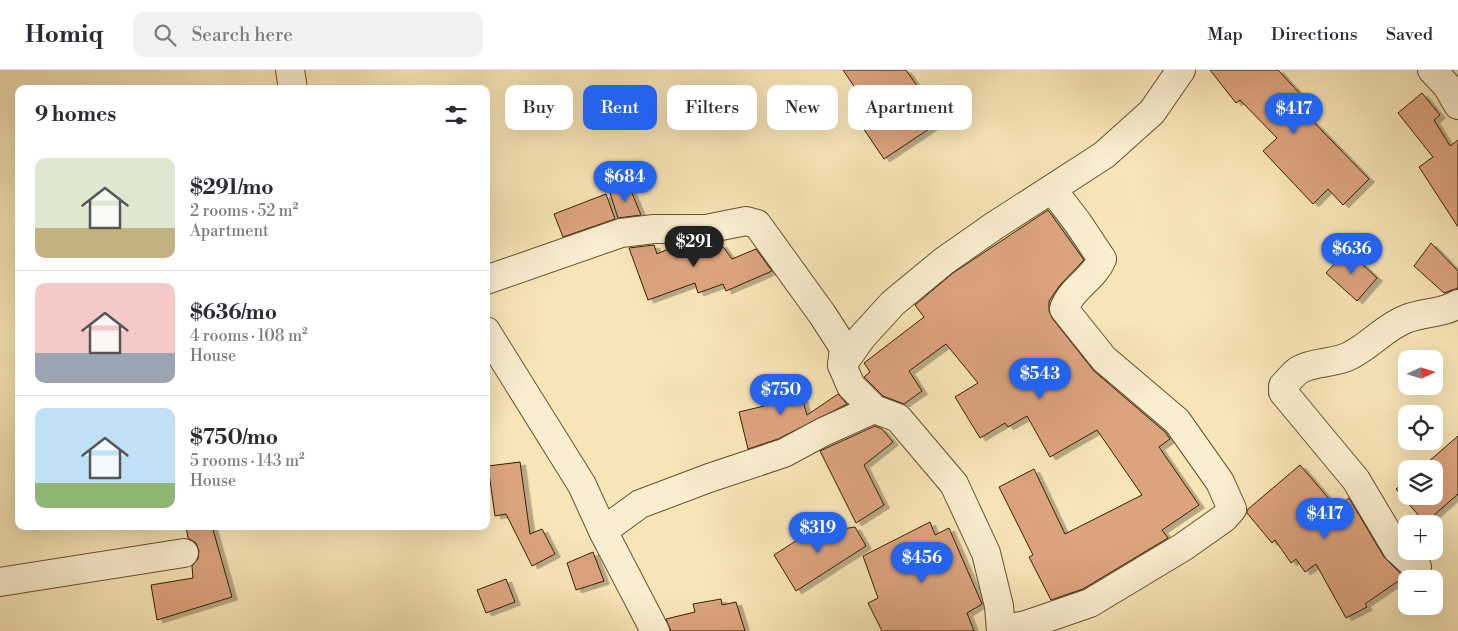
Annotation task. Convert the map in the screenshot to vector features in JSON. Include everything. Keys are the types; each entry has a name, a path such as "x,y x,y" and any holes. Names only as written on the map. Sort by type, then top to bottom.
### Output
{"street":[{"path":"290,70 292,85"},
{"path":"842,365 862,337 893,303 944,260 1104,156 1152,112 1181,70"},
{"path":"1432,70 1447,86 1458,105"},
{"path":"490,279 621,233 654,229 706,229 746,221 757,224 822,314 844,348 842,365 850,386 874,409 898,418 954,484 986,553 999,606 1001,631 1026,625 1090,603 1183,547 1224,518 1232,509 1220,482 1177,421 1104,358 1064,309 1068,298 1098,268 1102,259 1078,222 1052,189"},
{"path":"1417,567 1397,549 1356,480 1283,392 1283,386 1300,370 1337,361 1352,355 1385,330 1405,320 1423,314 1448,310 1458,304"},
{"path":"490,337 582,485 602,532 655,631"},
{"path":"602,532 640,504 784,453 823,432 874,409"},
{"path":"0,582 184,553"}],"building":[{"path":"843,70 906,70 916,85 853,85"},
{"path":"1210,70 1278,70 1302,96 1295,103 1369,179 1343,205 1328,189 1313,204 1263,151 1277,138 1240,100 1236,103"},
{"path":"1422,93 1440,115 1434,120 1450,146 1458,140 1458,227 1419,167 1433,157 1398,113"},
{"path":"864,130 928,130 884,159"},
{"path":"629,186 641,215 618,218 610,193"},
{"path":"606,194 615,219 563,237 554,214"},
{"path":"1048,210 1084,260 1060,285 1049,301 1049,311 1052,318 1094,371 1165,432 1170,439 1159,447 1199,505 1162,530 1168,538 1083,589 1051,600 1029,557 1033,555 999,487 1034,469 1065,534 1142,495 1097,430 1050,457 1027,416 1008,427 1005,423 980,438 955,397 978,383 946,344 909,371 922,391 904,404 883,396 864,377 870,372 864,363 924,317 915,305 953,273"},
{"path":"1431,243 1458,271 1458,288 1444,293 1414,266"},
{"path":"721,244 732,259 756,249 772,271 726,291 723,284 698,293 695,283 648,300 629,248 654,245 657,254 677,245 702,245 706,254"},
{"path":"1347,250 1377,278 1357,301 1326,273"},
{"path":"786,384 793,400 802,398 807,415 838,394 847,404 778,439 748,449 739,412 764,406 760,395"},
{"path":"875,426 882,429 893,442 864,465 884,505 856,523 820,451"},
{"path":"1458,436 1458,494 1434,515 1418,515 1410,505 1443,505 1443,460 1430,460"},
{"path":"520,462 530,534 542,529 555,554 532,566 506,514 495,516 490,466"},
{"path":"1300,465 1336,507 1349,498 1384,557 1398,571 1398,581 1365,604 1367,607 1346,618 1316,564 1305,572 1296,559 1291,563 1275,540 1272,543 1247,513 1247,510"},
{"path":"930,522 935,535 949,528 982,604 967,613 974,631 882,631 868,603 878,598 863,556"},
{"path":"855,527 866,546 796,591 774,555 805,535"},
{"path":"187,530 213,530 232,597 157,620 151,585 193,578 192,566 198,559 199,551 196,543 188,538"},
{"path":"593,552 604,581 576,590 567,563"},
{"path":"506,579 515,602 486,613 477,590"},
{"path":"721,599 722,605 736,602 745,631 671,631 666,619 695,612 693,604"}]}
